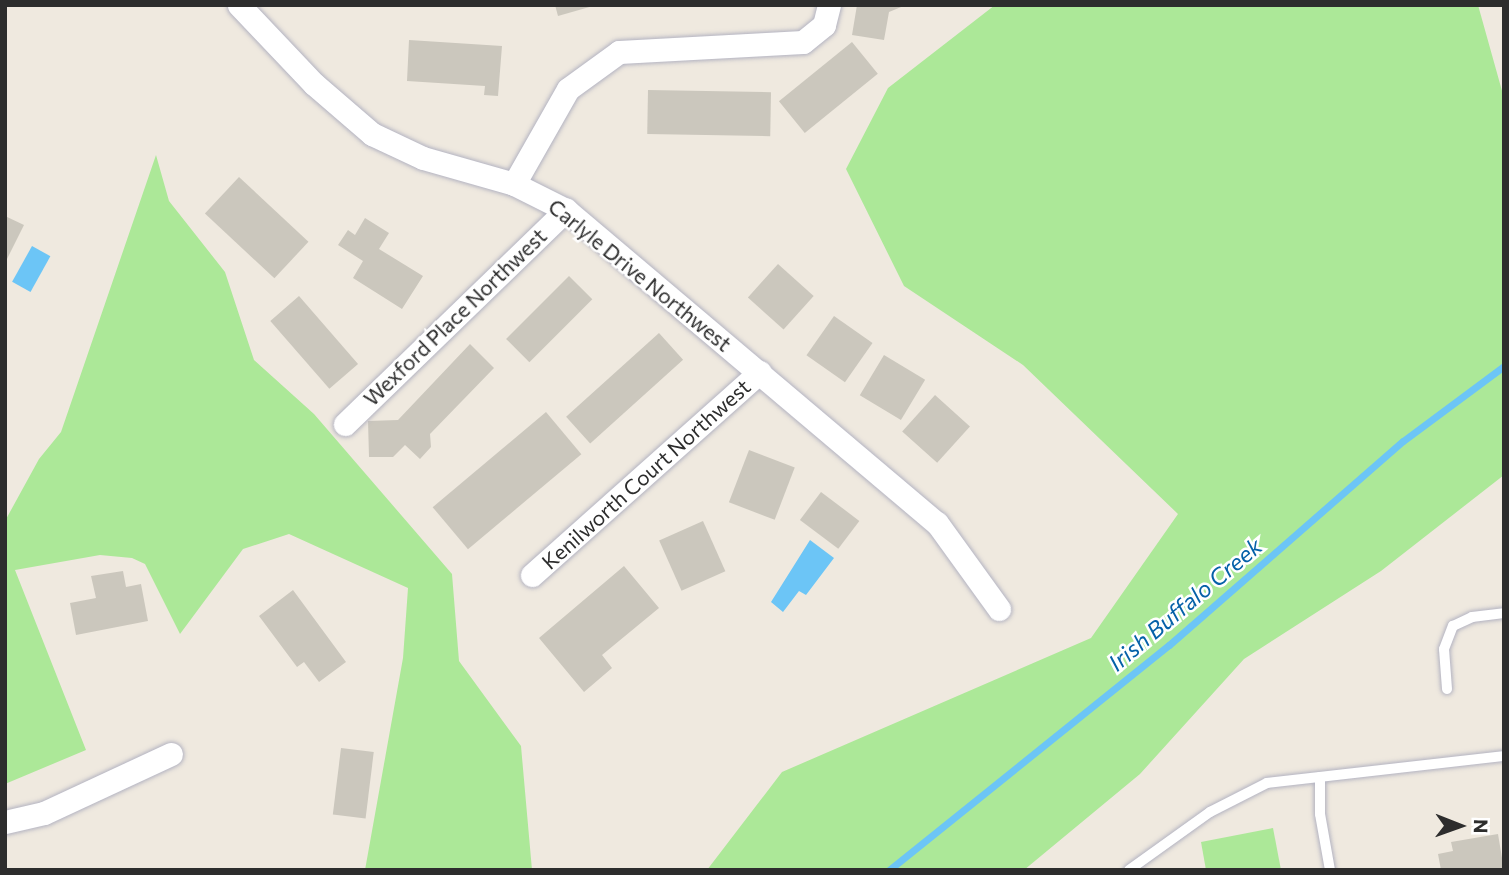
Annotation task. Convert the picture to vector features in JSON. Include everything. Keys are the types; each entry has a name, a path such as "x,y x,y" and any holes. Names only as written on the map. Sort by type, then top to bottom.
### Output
{"street":[{"name":"Carlyle Drive Northwest","path":"239,5 314,85 372,134 423,158 514,184 566,210 937,523 999,609"},
{"path":"514,184 568,89 619,52 803,42 824,25 829,5"},
{"name":"Wexford Place Northwest","path":"345,424 566,210"},
{"name":"Kenilworth Court Northwest","path":"532,575 760,372"},
{"path":"5,822 44,813 171,754"}],"lane":[{"path":"1447,689 1444,649 1453,626 1472,617 1504,613"},
{"path":"1129,870 1210,812 1267,783 1504,756"},
{"path":"1320,777 1320,814 1330,870"}],"green space":[{"path":"995,5 1478,5 1504,98 1504,475 1381,571 1244,659 1140,774 1024,870 707,870 782,772 1091,638 1178,514 1023,365 904,286 846,169 888,88"},
{"path":"156,155 169,201 225,272 254,360 314,414 452,574 459,661 521,746 532,870 365,870 403,658 408,588 289,534 243,549 180,634 145,564 132,558 100,555 15,570 86,750 5,784 5,521 39,459 61,432"},
{"path":"1273,828 1281,870 1206,870 1201,842"}],"water":[{"path":"32,246 50,256 30,292 12,282"},
{"path":"810,540 834,558 806,595 799,591 783,612 771,602"}],"building":[{"path":"555,5 593,5 593,6 558,16"},
{"path":"857,5 906,5 889,12 884,40 852,35"},
{"path":"409,40 502,46 498,96 484,95 485,86 407,81"},
{"path":"852,42 878,74 805,133 779,101"},
{"path":"648,90 771,92 770,136 647,134"},
{"path":"239,177 308,242 274,278 205,214"},
{"path":"5,216 24,225 5,263"},
{"path":"365,218 389,233 379,249 423,276 402,309 353,278 363,261 338,245 348,230 355,235"},
{"path":"778,264 814,296 784,330 748,297"},
{"path":"569,276 592,299 529,362 506,339"},
{"path":"299,296 358,364 329,389 270,321"},
{"path":"834,316 873,343 845,382 806,355"},
{"path":"659,333 683,360 590,443 566,417"},
{"path":"470,344 494,368 430,434 431,447 420,459 405,445 393,457 369,457 368,421 398,420"},
{"path":"884,355 925,380 901,420 860,395"},
{"path":"935,395 970,426 937,463 902,431"},
{"path":"546,412 581,454 468,549 433,507"},
{"path":"749,450 795,468 775,520 729,502"},
{"path":"821,492 859,521 838,549 800,520"},
{"path":"703,521 725,571 682,591 659,541"},
{"path":"624,566 659,608 602,655 612,668 584,692 539,638"},
{"path":"123,571 126,587 141,584 148,621 76,635 70,603 96,598 91,576"},
{"path":"293,590 346,662 319,682 304,662 297,667 259,616"},
{"path":"341,748 374,752 366,819 333,815"},
{"path":"1498,834 1504,870 1441,870 1438,854 1453,851 1451,842"}],"waterway":[{"name":"Irish Buffalo Creek","path":"889,870 1169,645 1403,441 1504,366"}]}
